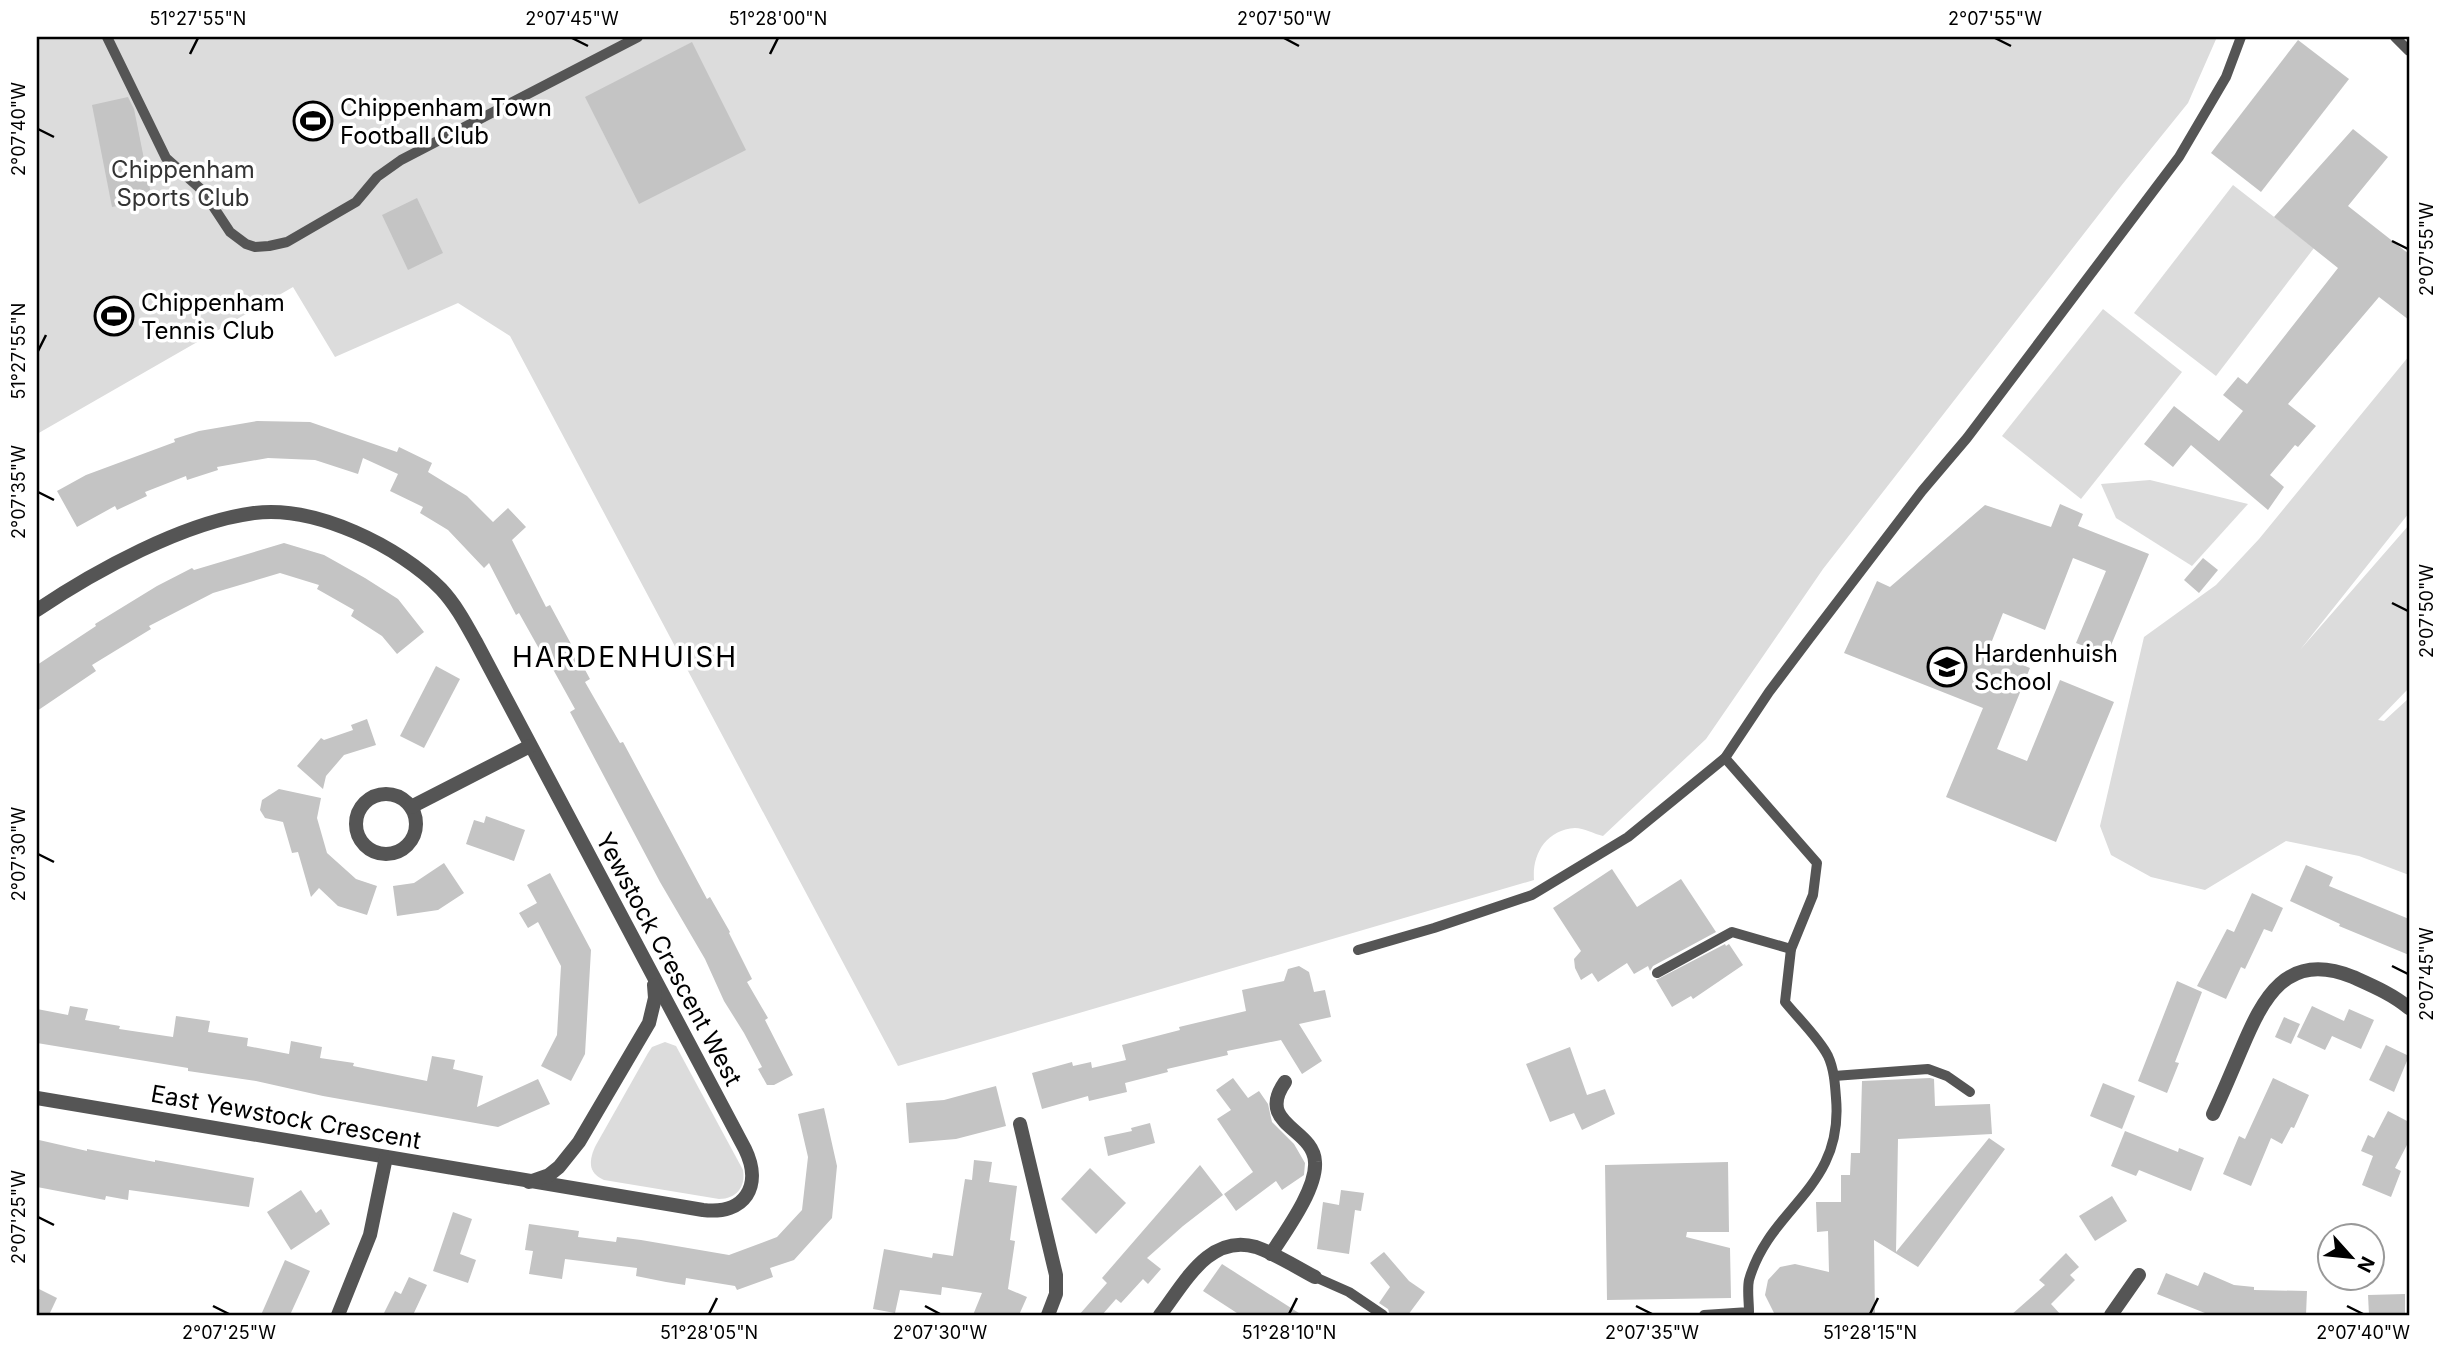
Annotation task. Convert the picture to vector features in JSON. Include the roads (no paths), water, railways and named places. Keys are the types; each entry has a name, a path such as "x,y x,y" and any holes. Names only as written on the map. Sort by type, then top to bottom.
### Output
{"street":[{"name":"Yewstock Crescent West","path":"37,610 112,564 192,529 254,513 279,513 325,522 387,547 415,566 441,590 459,612 476,642 750,1160 752,1178 746,1197"},
{"path":"411,807 530,746"},
{"path":"376,795 396,795 411,807 416,824 411,841 405,848 388,854 371,850 363,844 356,827 360,807 367,800 376,795"},
{"path":"2213,1114 2258,1011 2268,995 2289,978 2312,970 2335,971 2372,985 2409,1008"},
{"path":"528,1182 549,1175 579,1142 649,1023 655,998 652,977"},
{"path":"1271,1254 1306,1194 1315,1169 1311,1147 1289,1127 1277,1107 1277,1096 1285,1082"},
{"name":"East Yewstock Crescent","path":"37,1098 528,1182 715,1211 734,1208 746,1197"},
{"path":"1020,1125 1056,1275 1056,1294 1048,1315"},
{"path":"338,1315 370,1235 386,1157"},
{"path":"1160,1315 1213,1251 1225,1245 1241,1244 1271,1254 1315,1277"},
{"path":"2111,1315 2139,1275"}],"lane":[{"path":"107,37 166,158 203,191 230,232 255,247 287,242 356,202 377,177 401,160 638,37"},
{"path":"1358,950 1532,895 1628,837 1725,758 1769,692 1823,620 1922,491 1967,438 2179,157 2226,77 2241,37"},
{"path":"2395,37 2409,51"},
{"path":"1704,1315 1749,1312 1748,1282 1768,1241 1819,1177 1833,1146 1838,1118 1834,1076 1828,1055 1785,1002 1791,949 1813,895 1817,863 1725,758"},
{"path":"1657,973 1732,932 1791,949"},
{"path":"1834,1076 1928,1069 1947,1076 1970,1092"},
{"path":"1315,1277 1349,1292 1383,1315"}],"place":[{"name":"Chippenham Town Football Club","path":"313,121"},
{"name":"Chippenham Tennis Club","path":"114,316"},
{"name":"Hardenhuish School","path":"1947,667"}],"district":[{"name":"HARDENHUISH","path":"625,657"}],"park label":[{"name":"Chippenham Sports Club","path":"183,183"}]}
